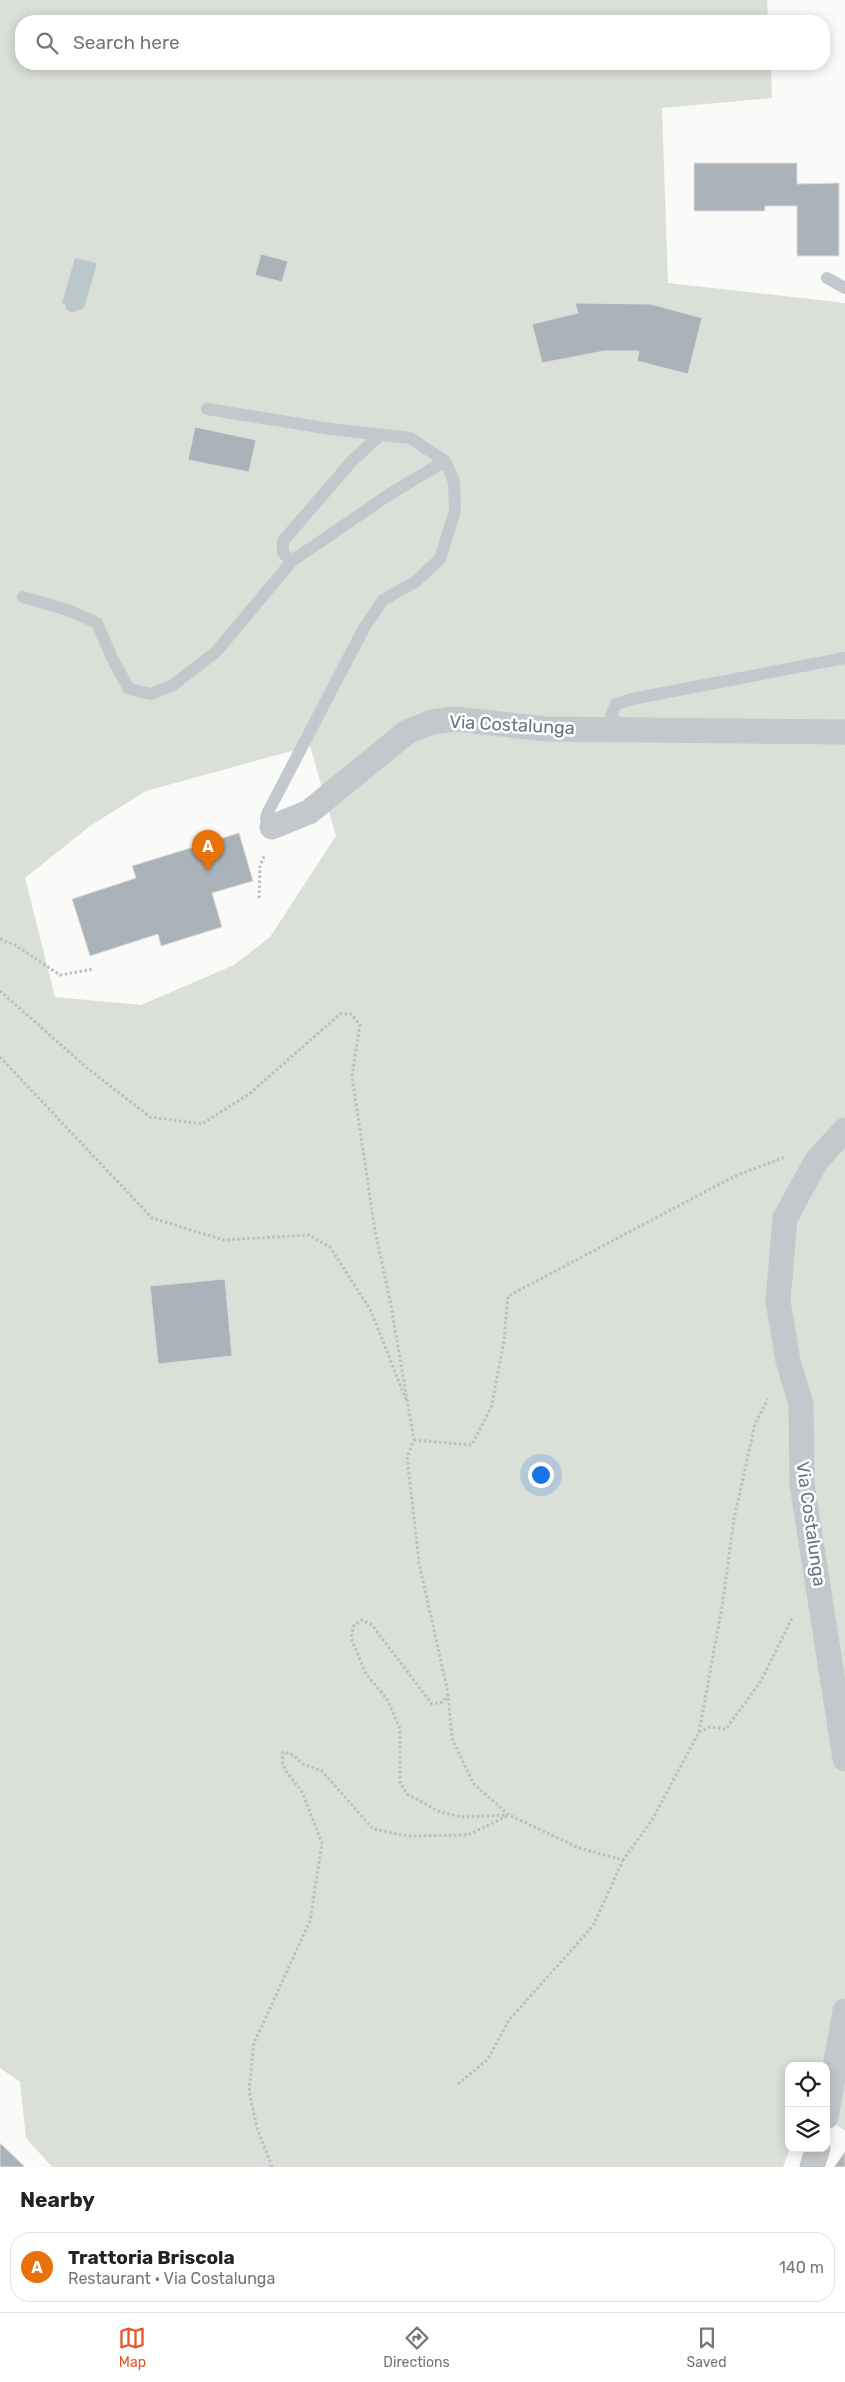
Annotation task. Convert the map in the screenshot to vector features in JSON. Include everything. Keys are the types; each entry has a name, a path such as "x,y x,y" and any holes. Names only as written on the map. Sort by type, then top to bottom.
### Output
{"street":[{"name":"Via Costalunga","path":"272,827 309,812 407,732 432,722 455,719 546,729 623,728 845,732"},
{"name":"Via Costalunga","path":"845,1130 817,1160 785,1218 778,1301 788,1361 801,1404 802,1484 845,1759"},
{"path":"828,2107 845,2011"},
{"path":"812,2167 817,2152"}],"lane":[{"path":"827,278 845,288"},
{"path":"207,409 410,438 445,461 454,482 456,511 440,559 415,582 383,600 364,628 268,812 266,818 272,827"},
{"path":"292,561 283,553 283,541 352,461 380,435"},
{"path":"23,597 68,610 97,623 112,658 129,689 151,694 172,684 216,652 292,561 390,494 445,461"},
{"path":"623,728 610,716 616,704 632,699 845,658"}],"path":[{"path":"259,898 260,866 268,847 272,827"},
{"path":"0,938 15,945 60,975 94,969"},
{"path":"0,991 86,1067 150,1117 202,1124 249,1094 340,1014 351,1014 360,1025 352,1076 375,1231 390,1300 414,1440 406,1457 419,1563 448,1693 452,1738 473,1783 509,1815 579,1848 623,1860"},
{"path":"0,1057 152,1218 224,1240 309,1235 330,1247 371,1312 409,1408"},
{"path":"414,1440 472,1445 492,1406 504,1341 508,1296 727,1180 791,1155"},
{"path":"458,2084 488,2059 509,2020 593,1926 623,1860 652,1820 699,1732 722,1607 734,1519 755,1424 788,1361"},
{"path":"699,1732 710,1727 726,1729 731,1723 761,1681 787,1626 818,1578"},
{"path":"448,1693 443,1702 432,1704 372,1625 362,1620 354,1625 351,1638 366,1674 387,1699 400,1729 400,1782 407,1794 440,1812 462,1817 509,1815"},
{"path":"272,2167 257,2128 250,2091 254,2043 310,1921 322,1842 302,1792 286,1771 282,1761 283,1752 294,1755 303,1764 322,1771 373,1829 407,1836 468,1835 509,1815"}],"shaded area":[{"path":"0,0 767,0 768,15 15,15 15,70 771,70 772,98 662,108 668,283 845,303 845,2131 830,2121 830,2062 785,2062 785,2152 789,2152 783,2167 52,2167 26,2138 20,2082 0,2068","holes":["310,746 336,836 270,937 234,965 141,1005 55,997 25,878 90,826 146,791"]},
{"path":"75,258 97,263 84,308 72,313 62,303"}],"building":[{"path":"694,163 797,163 797,184 839,183 839,256 797,256 797,206 765,206 765,211 694,211"},
{"path":"261,254 288,261 282,282 255,275"},
{"path":"575,303 651,304 702,318 688,374 637,361 639,351 604,351 542,363 532,324 578,313"},
{"path":"195,427 256,440 249,472 188,460"},
{"path":"239,833 253,881 212,893 222,927 161,946 158,934 90,956 72,899 136,878 132,866"},
{"path":"225,1279 232,1356 158,1364 150,1286"},
{"path":"0,2143 25,2167 0,2167"},
{"path":"845,2152 845,2167 834,2167"}],"place":[{"name":"Trattoria Briscola","path":"208,871"}]}
